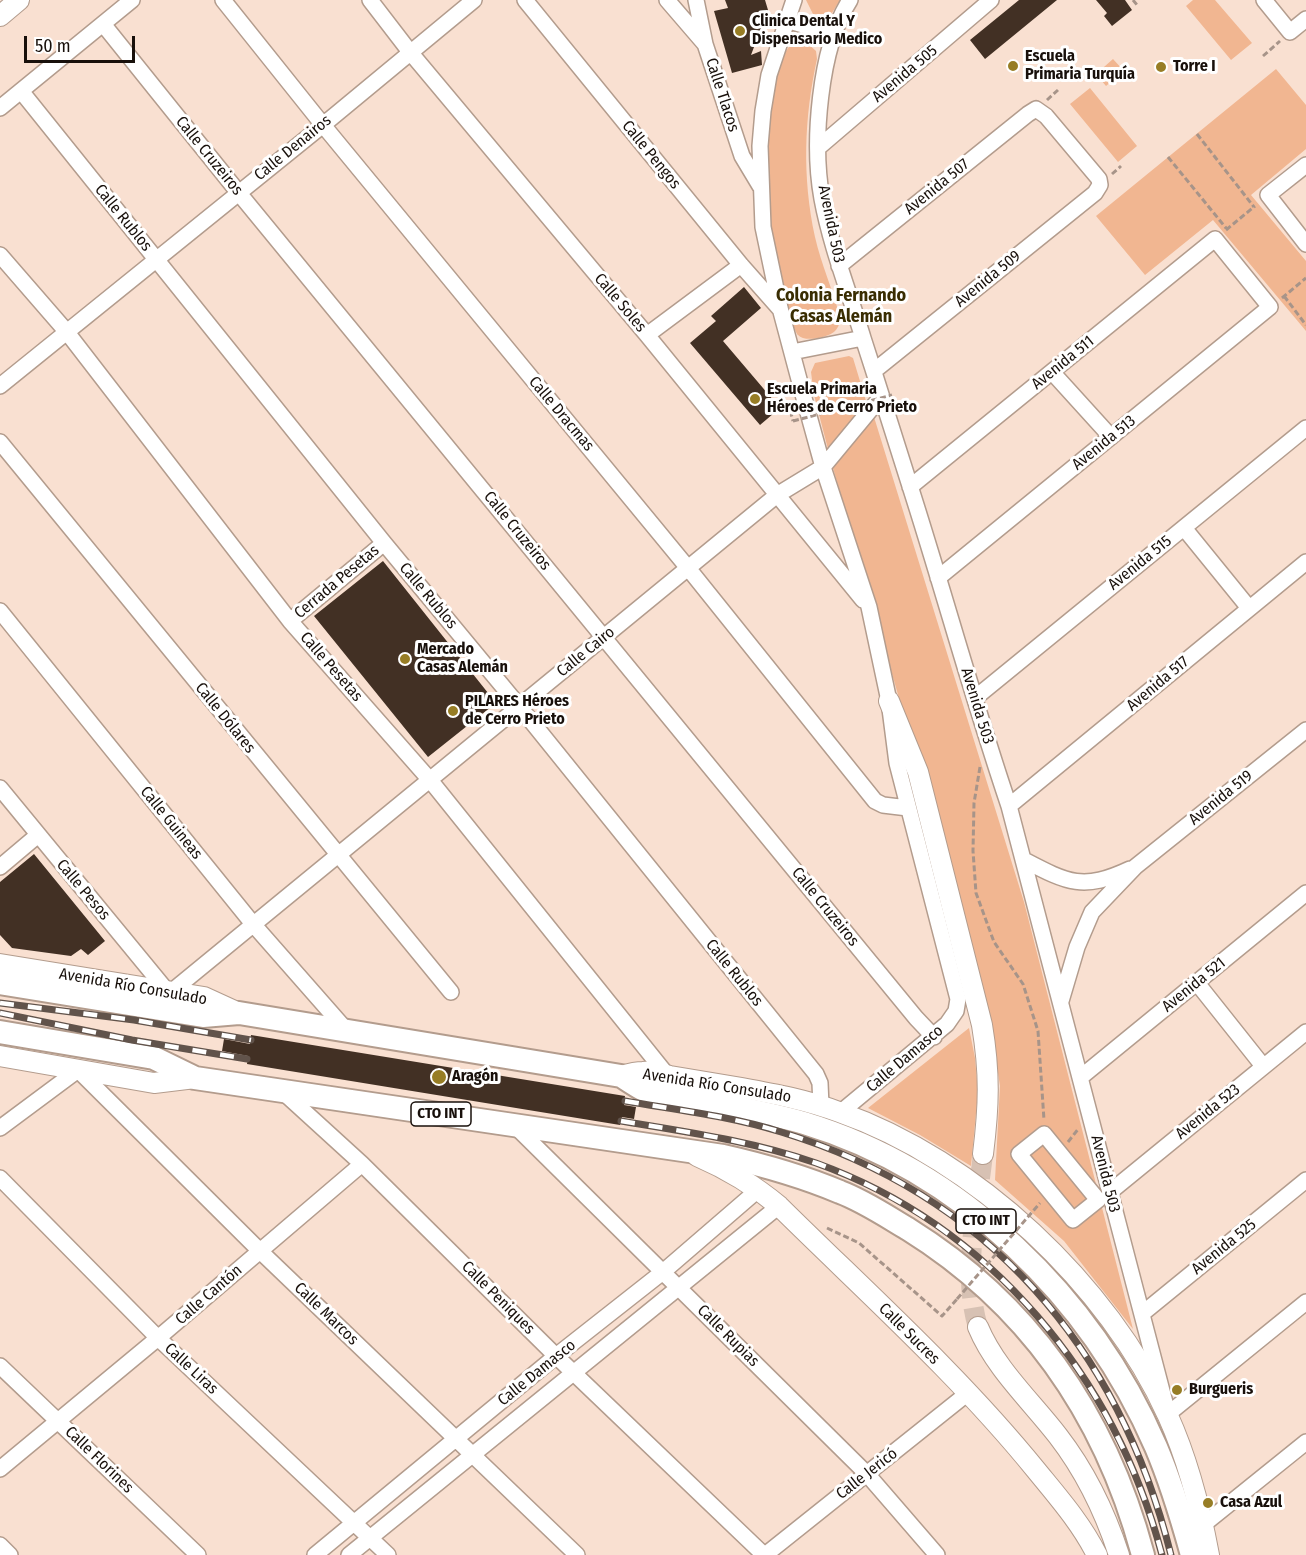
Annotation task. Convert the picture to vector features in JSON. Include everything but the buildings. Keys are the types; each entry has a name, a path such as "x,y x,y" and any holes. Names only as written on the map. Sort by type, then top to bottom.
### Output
{"highway":[{"name":"CTO INT","path":"2,967 203,1016 239,1013"},
{"name":"Avenida Río Consulado","path":"239,1013 621,1076"},
{"name":"CTO INT","path":"0,1032 154,1059 195,1078 723,1156 764,1165 842,1192 877,1210 954,1260 988,1287 1041,1347 1088,1416 1108,1455 1143,1555"},
{"name":"CTO INT","path":"621,1076 644,1090 769,1114 852,1141 931,1182 960,1201 1005,1237 1033,1263 1075,1311 1131,1396 1157,1449 1192,1555"}],"main road":[{"path":"0,16 19,0"},
{"path":"889,701 918,772 982,1025 989,1086 983,1154"},
{"name":"Avenida Río Consulado","path":"2,967 204,997 239,1013"},
{"name":"CTO INT","path":"0,1056 153,1083 195,1078"},
{"name":"Avenida Río Consulado","path":"621,1076 645,1071 770,1093 841,1112 886,1133 942,1164 995,1200 1017,1218 1066,1267 1110,1319 1136,1356 1168,1414 1192,1479 1209,1555"},
{"name":"Calle Sucres","path":"687,1151 714,1163 759,1189 779,1206 1006,1433 1075,1519 1096,1555"},
{"path":"978,1327 983,1340 995,1358 1058,1436 1086,1478 1107,1521 1119,1555"}],"street":[{"path":"0,108 132,0"},
{"name":"Calle Dracmas","path":"223,0 323,125 688,568 875,801 883,806 908,808"},
{"name":"Calle Soles","path":"370,0 410,52 647,334 869,607"},
{"name":"Calle Denairos","path":"0,386 474,0"},
{"name":"Calle Pengos","path":"525,0 741,265 780,308"},
{"path":"667,0 705,44"},
{"name":"Calle Tlacos","path":"696,0 705,44 742,156 760,186"},
{"path":"794,0 769,75 763,111 760,146 763,227 780,308 823,467 869,607 889,701 897,763 908,808"},
{"name":"Avenida 503","path":"850,0 834,34 820,92 819,147 822,198 839,266 874,371 887,396 910,487 1009,806 1168,1414"},
{"name":"Avenida 505","path":"819,147 991,0"},
{"path":"1264,0 1290,32 1306,19"},
{"path":"786,20 834,34"},
{"name":"Calle Cruzeiros","path":"103,24 238,192 916,1018 934,1037"},
{"name":"Calle Rublos","path":"21,91 384,543 519,706 816,1074 819,1078 821,1106"},
{"name":"Avenida 507","path":"839,266 1036,109 1046,116 1082,158 1096,175 1100,185"},
{"path":"1306,165 1269,195 1306,244"},
{"name":"Avenida 509","path":"874,371 1095,193 1100,185"},
{"path":"1215,239 1270,307"},
{"name":"Avenida 511","path":"910,487 1215,239"},
{"name":"Calle Pesetas","path":"0,255 66,331 290,621 430,780 668,1075"},
{"path":"647,334 741,265"},
{"name":"Avenida 513","path":"938,578 1270,307"},
{"path":"792,352 863,338"},
{"path":"1052,372 1111,437"},
{"name":"Calle Cairo","path":"169,992 777,495 823,467 887,396"},
{"name":"Avenida 515","path":"975,698 1306,428"},
{"name":"Calle Dólares","path":"0,442 336,855 451,992"},
{"path":"1184,528 1249,609"},
{"name":"Cerrada Pesetas","path":"290,621 384,543"},
{"name":"Avenida 517","path":"1009,806 1306,562"},
{"name":"Calle Guineas","path":"0,611 253,924 347,1031"},
{"name":"Avenida 519","path":"1061,1001 1077,947 1092,912 1135,867 1306,730"},
{"name":"Calle Pesos","path":"0,788 169,992"},
{"name":"Calle Damasco","path":"841,1112 934,1037 956,1011 958,999 908,808"},
{"path":"0,867 38,835"},
{"name":"Avenida 519","path":"1024,860 1056,877 1087,884 1102,882 1135,867"},
{"name":"Avenida 521","path":"1081,1077 1306,894"},
{"path":"1197,983 1263,1066"},
{"name":"Avenida 523","path":"1110,1192 1306,1032"},
{"path":"0,1128 78,1070"},
{"name":"Calle Marcos","path":"78,1070 260,1251 577,1555"},
{"name":"Calle Peniques","path":"283,1092 362,1164 556,1356 765,1555"},
{"name":"Calle Rupias","path":"513,1124 867,1474 937,1555"},
{"path":"1044,1134 1098,1200 1073,1220 1019,1154 1044,1134"},
{"name":"Calle Cantón","path":"0,1469 362,1164"},
{"name":"Calle Liras","path":"0,1178 158,1338 388,1555"},
{"name":"Avenida 525","path":"1143,1313 1306,1180"},
{"name":"Calle Damasco","path":"315,1555 556,1356 664,1271 759,1189"},
{"name":"Calle Damasco","path":"349,1555 779,1206"},
{"path":"1168,1414 1306,1302"},
{"name":"Calle Florines","path":"0,1366 198,1555"},
{"name":"Calle Jericó","path":"765,1555 968,1393"},
{"path":"1203,1525 1306,1442"},
{"path":"0,1545 10,1555"}],"path":[{"path":"1133,0 1137,5"},
{"path":"1263,56 1290,32"},
{"path":"1197,134 1254,207"},
{"path":"1168,157 1227,229"},
{"path":"1215,239 1269,195"},
{"path":"1270,307 1306,278"},
{"path":"1284,296 1306,325"},
{"path":"788,402 793,422 887,396"},
{"path":"988,743 980,762 974,803 973,851 976,893 994,942 1023,984 1038,1031 1044,1134"},
{"path":"1060,1153 1090,1114"},
{"path":"819,1224 859,1243 942,1316 1041,1203"}],"shaded area":[{"path":"806,0 840,0 832,13 825,17 813,14"},
{"path":"1193,0 1215,0 1252,43 1231,60 1186,6"},
{"path":"805,41 816,51 817,59 807,125 808,192 818,247 840,317 835,331 823,337 811,339 798,335 793,326 774,246 767,172 768,135 778,70 791,44"},
{"path":"1113,59 1124,71 1106,86 1096,74"},
{"path":"1276,69 1306,105 1306,149 1251,195 1306,261 1306,331 1213,220 1145,275 1096,216"},
{"path":"1090,88 1137,146 1118,162 1070,104"},
{"path":"849,356 853,358 866,401 829,453 814,395 811,372 815,363"},
{"path":"874,417 1024,902 1133,1329 1064,1241 995,1180 1000,1086 991,1027 833,468"},
{"path":"969,1028 978,1092 971,1166 920,1135 868,1108"}],"tunnel":[{"path":"978,1327 973,1307 971,1263 983,1154"}],"railway":[{"path":"0,1003 134,1020 251,1040"},
{"path":"0,1013 132,1040 247,1059"},
{"path":"625,1101 762,1126 855,1160 922,1195 982,1239 1034,1289 1079,1346 1117,1410 1148,1480 1171,1555"},
{"path":"621,1121 744,1143 816,1163 879,1191 937,1226 990,1268 1037,1316 1078,1369 1113,1428 1141,1490 1162,1555"}],"place":[{"name":"Clinica Dental Y Dispensario Medico","path":"740,31"},
{"name":"Escuela Primaria Turquía","path":"1013,66"},
{"name":"Torre I","path":"1161,67"},
{"name":"Escuela Primaria Héroes de Cerro Prieto","path":"755,399"},
{"name":"Mercado Casas Alemán","path":"405,659"},
{"name":"PILARES Héroes de Cerro Prieto","path":"453,711"},
{"name":"Aragón","path":"439,1077"},
{"name":"Burgueris","path":"1177,1390"},
{"name":"Casa Azul","path":"1208,1503"}],"district":[{"name":"Colonia Fernando Casas Alemán","path":"841,306"}]}
